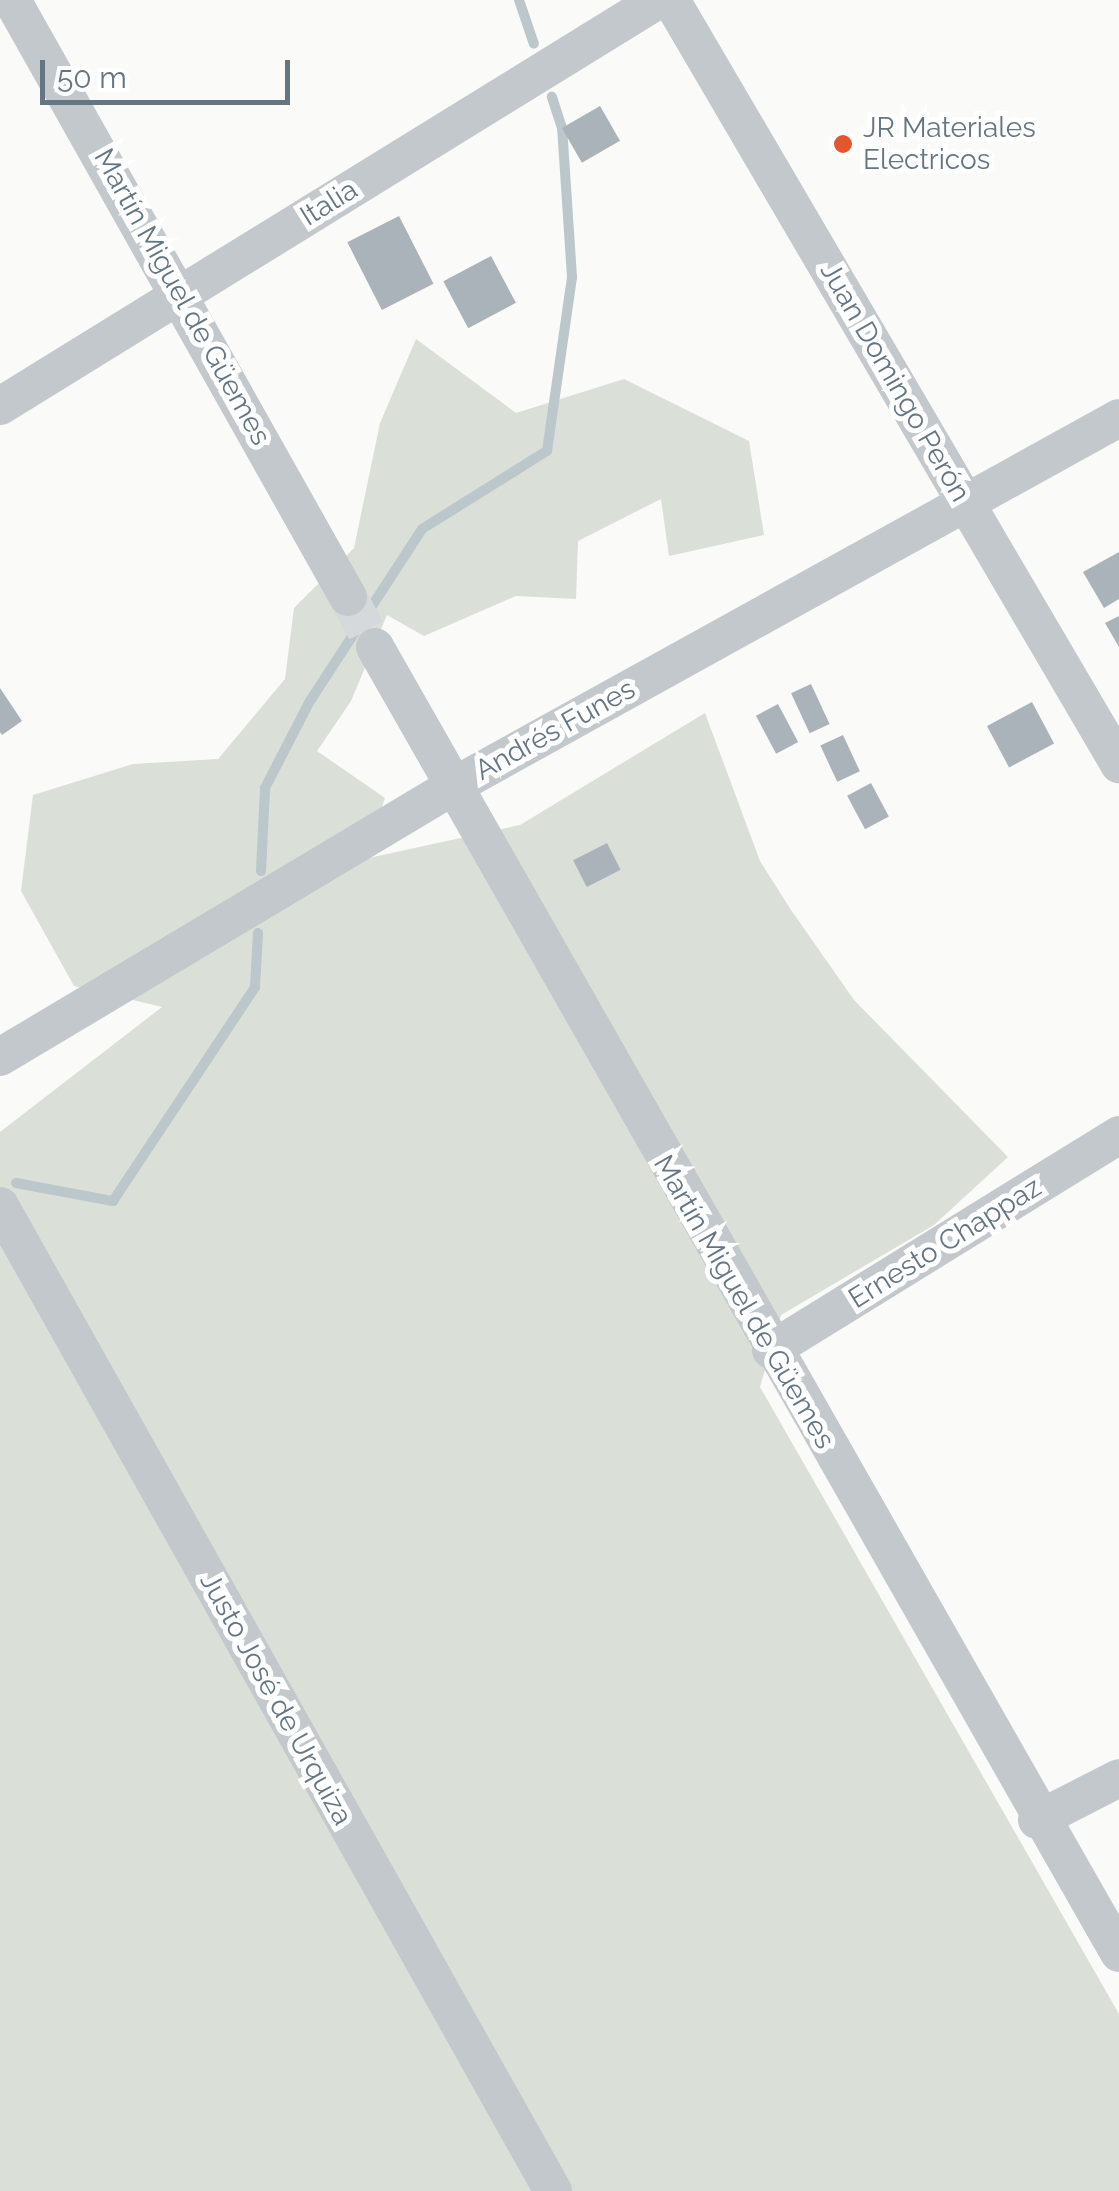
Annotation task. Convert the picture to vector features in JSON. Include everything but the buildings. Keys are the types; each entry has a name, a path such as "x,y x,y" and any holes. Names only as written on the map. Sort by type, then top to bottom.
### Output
{"street":[{"name":"Martín Miguel de Güemes","path":"12,0 182,293 348,597"},
{"name":"Italia","path":"0,406 658,0"},
{"name":"Juan Domingo Perón","path":"672,0 1119,764"},
{"name":"Andrés Funes","path":"0,1057 452,787 1119,418"},
{"name":"Martín Miguel de Güemes","path":"375,647 1038,1820 1119,1954"},
{"name":"Ernesto Chappaz","path":"771,1350 1119,1135"},
{"name":"Justo José de Urquiza","path":"0,1206 553,2191"},
{"path":"1038,1820 1119,1778"}],"shaded area":[{"path":"416,339 516,413 624,379 749,441 764,535 669,556 661,499 578,541 576,599 516,596 424,636 387,615 351,701 317,751 385,798 364,859 520,825 705,713 760,861 791,910 854,1000 1008,1157 934,1225 781,1315 760,1387 1119,2014 1119,2191 0,2191 0,1132 162,1007 74,986 21,891 33,795 133,764 218,759 285,679 294,608 354,548 380,423"}],"waterway":[{"path":"519,0 534,44"},
{"path":"261,871 265,788 310,701 422,529 547,451 572,277 562,128 552,97"},
{"path":"16,1183 113,1201 255,987 258,933"}],"tunnel":[{"path":"348,597 375,647"}],"place":[{"name":"JR Materiales Electricos","path":"843,144"}]}
